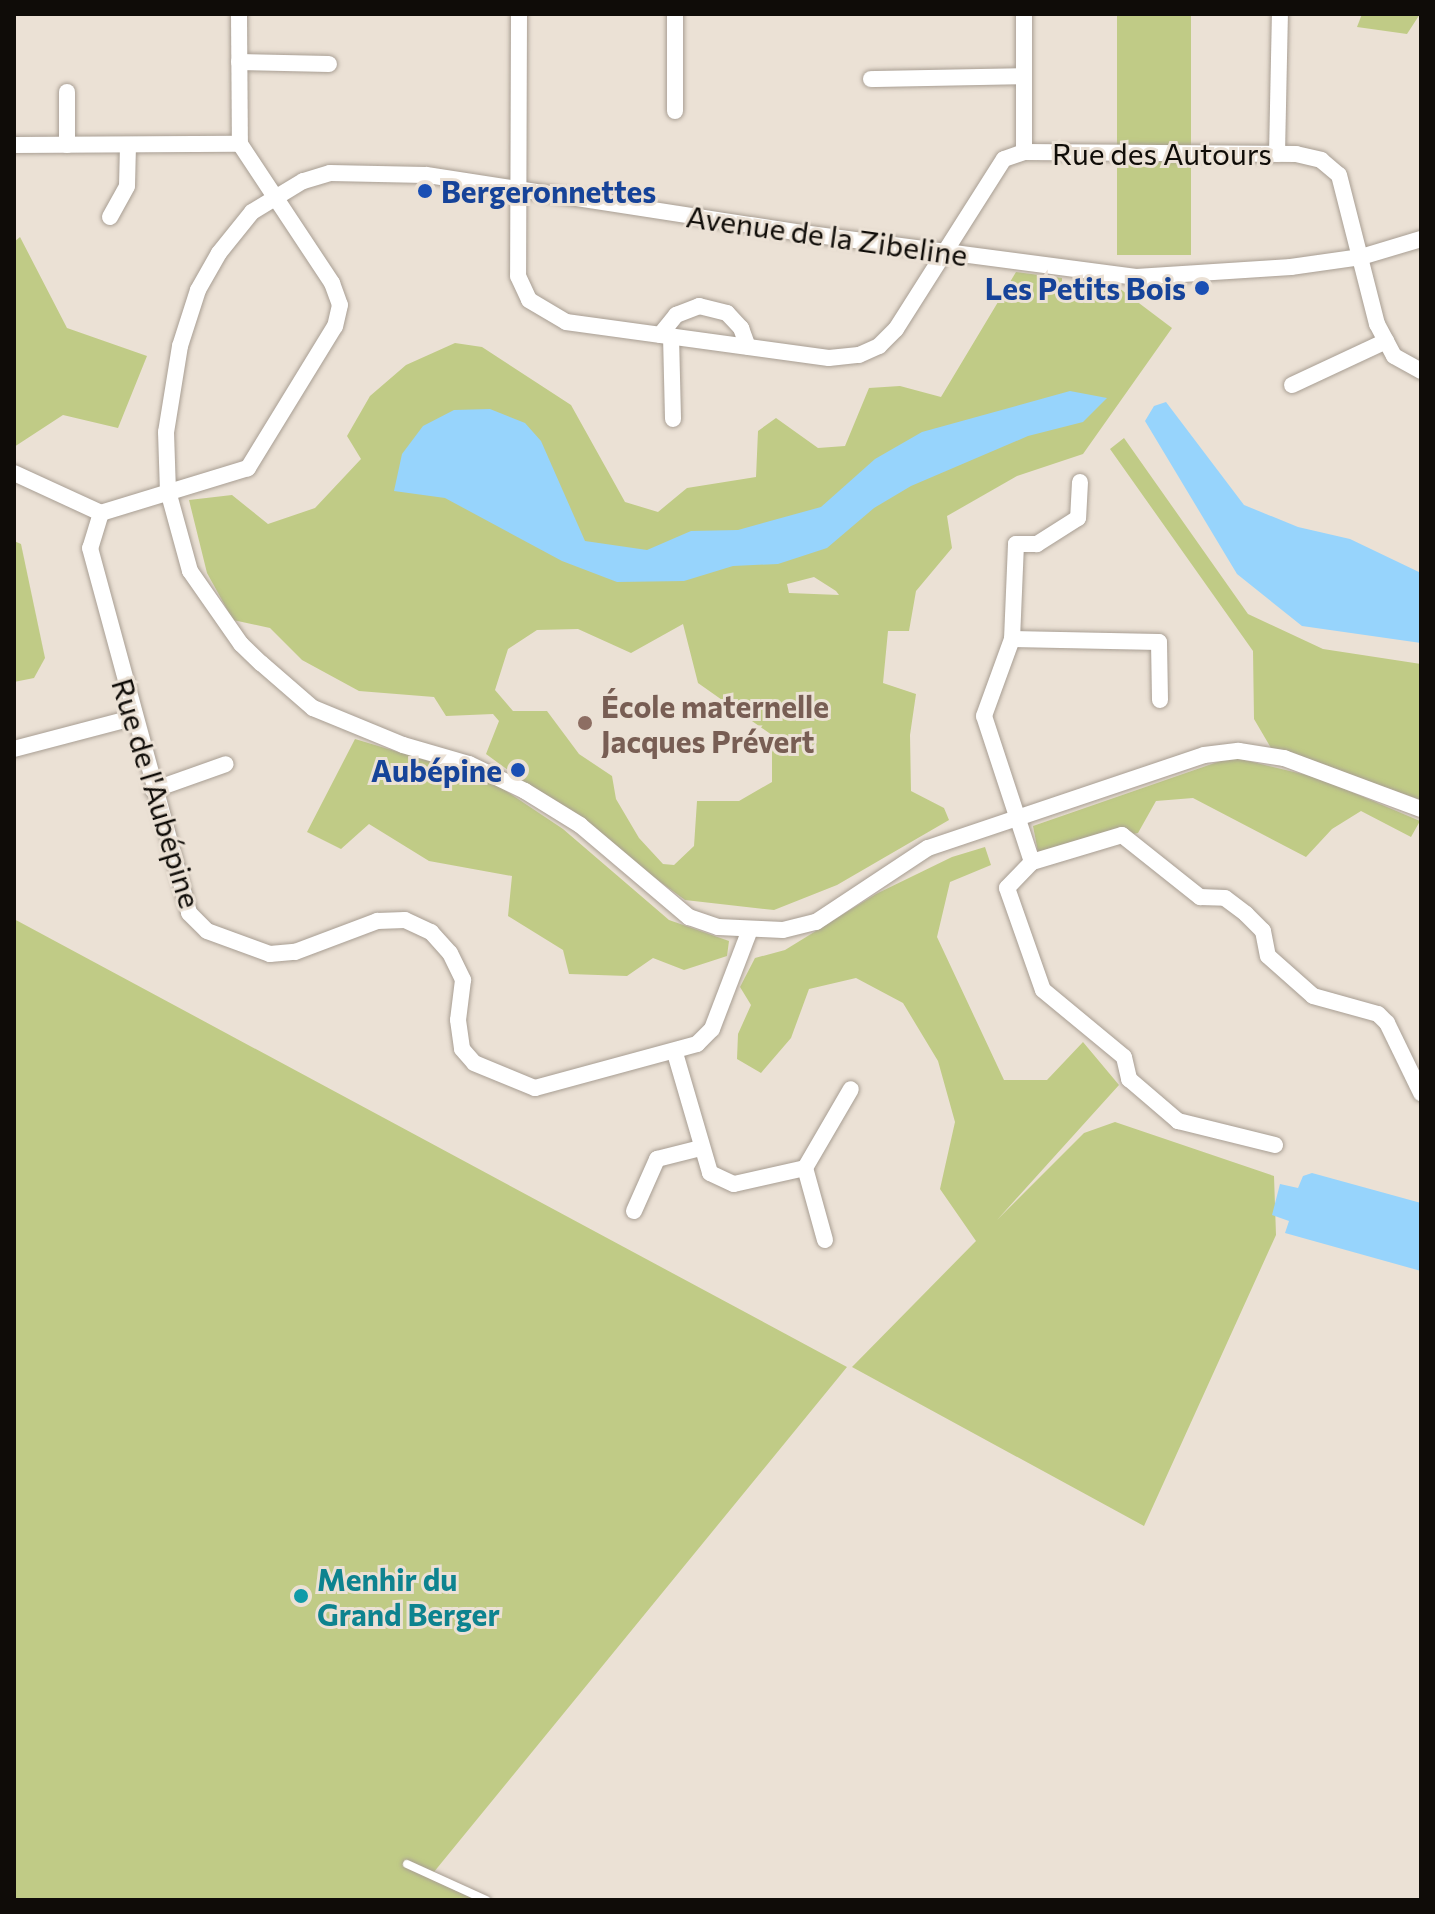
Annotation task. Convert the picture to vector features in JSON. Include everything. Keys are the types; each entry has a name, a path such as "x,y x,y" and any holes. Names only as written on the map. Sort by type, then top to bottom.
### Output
{"street":[{"path":"14,473 101,513 248,468 335,326 340,305 332,283 240,144 239,14"},
{"name":"Rue des Autours","path":"519,14 515,189 518,276 529,300 566,322 829,358 859,355 879,346 947,252 1004,159 1024,152 1277,154 1321,160 1339,175 1377,324 1386,341"},
{"path":"675,14 675,111"},
{"path":"1024,14 1024,152"},
{"path":"1277,154 1280,14"},
{"path":"239,62 329,64"},
{"path":"871,79 1024,76"},
{"path":"67,92 67,145"},
{"path":"14,145 240,144"},
{"path":"110,217 127,186 128,145"},
{"name":"Avenue de la Zibeline","path":"1421,239 1361,257 1157,277 947,252 357,169 303,181 276,195 233,230 198,290 170,401 168,491 190,571 212,608 241,644 313,708 497,775 580,825 689,917 749,932 816,922 928,848 1204,755 1239,751 1323,770 1421,809"},
{"path":"673,419 666,336 676,315 699,306 727,313 741,328 748,347"},
{"path":"1292,385 1386,341 1394,356 1421,371"},
{"path":"1032,862 984,716 1012,639 1016,544 1037,544 1078,518 1080,482"},
{"name":"Rue de l'Aubépine","path":"101,513 90,548 93,570 189,913 207,931 270,954 295,952 377,921 405,920 431,932 450,953 463,980 458,1020 462,1049 474,1063 535,1088 675,1053 697,1044 712,1029 749,932"},
{"path":"1012,639 1159,642 1160,700"},
{"path":"14,749 132,718"},
{"path":"153,790 226,764"},
{"path":"1275,1145 1178,1121 1129,1079 1124,1057 1043,990 1007,888 1032,862 1122,835 1200,897 1225,898 1246,914 1263,931 1268,956 1313,996 1378,1014 1387,1023 1421,1093"},
{"path":"675,1053 700,1148 710,1173 734,1184 805,1168"},
{"path":"825,1240 805,1168 851,1089"},
{"path":"634,1211 657,1159 700,1148"}],"lane":[{"path":"407,1864 486,1900"}],"green space":[{"path":"1117,14 1191,14 1191,255 1117,255"},
{"path":"1362,14 1420,14 1407,34 1357,27"},
{"path":"20,237 67,328 147,356 118,428 63,415 14,447 14,242"},
{"path":"1016,272 1062,278 1062,302 1115,285 1172,328 1083,454 1017,476 947,516 952,548 916,591 909,631 888,631 883,683 916,694 910,735 911,791 944,808 949,820 837,885 774,910 685,900 486,754 499,721 493,714 446,716 434,697 359,691 302,660 270,628 233,620 207,573 189,500 232,495 268,524 315,508 361,459 347,436 370,396 406,365 455,343 482,347 571,405 625,502 658,512 687,488 756,477 758,431 776,418 818,448 845,446 869,388 900,386 941,397","holes":["814,577 836,591 839,595 789,593 787,584","683,624 698,683 772,735 772,782 739,801 697,801 694,846 674,865 663,864 639,838 616,799 612,776 579,754 547,711 513,711 495,690 508,649 537,630 578,629 631,653"]},
{"path":"1124,438 1248,614 1323,649 1421,664 1421,800 1271,748 1254,719 1253,651 1110,449"},
{"path":"14,541 21,544 45,658 34,678 14,682"},
{"path":"355,739 488,779 563,829 669,920 729,941 727,956 684,970 653,958 627,976 569,974 563,950 508,916 512,876 429,861 369,824 341,849 307,832"},
{"path":"1232,757 1319,778 1420,821 1411,837 1361,811 1332,829 1306,857 1193,798 1156,801 1138,833 1038,852 1033,826"},
{"path":"985,847 991,865 950,882 937,937 1004,1080 1047,1080 1083,1042 1119,1085 997,1220 1084,1133 1115,1122 1274,1176 1276,1235 1144,1526 852,1367 976,1241 940,1189 955,1122 938,1061 903,1003 856,978 809,989 791,1038 761,1073 737,1059 738,1034 751,1005 740,987 755,958 785,950 876,894 952,857"},
{"path":"14,919 847,1367 429,1878 476,1900 14,1900"}],"water":[{"path":"1070,391 1107,398 1083,422 1028,436 911,486 874,508 827,548 778,564 733,566 684,581 617,582 562,561 445,498 394,491 402,454 423,426 454,410 490,409 525,423 541,441 585,541 647,550 691,531 738,530 821,507 875,459 922,432"},
{"path":"1166,402 1244,505 1298,527 1350,539 1421,573 1421,643 1302,626 1237,574 1145,421 1154,406"},
{"path":"1312,1173 1421,1203 1421,1271 1285,1233 1289,1221 1272,1215 1280,1184 1298,1188 1303,1176"}],"place":[{"name":"Bergeronnettes","path":"425,191"},
{"name":"Les Petits Bois","path":"1202,288"},
{"name":"École maternelle Jacques Prévert","path":"585,723"},
{"name":"Aubépine","path":"518,770"},
{"name":"Menhir du Grand Berger","path":"301,1596"}]}
